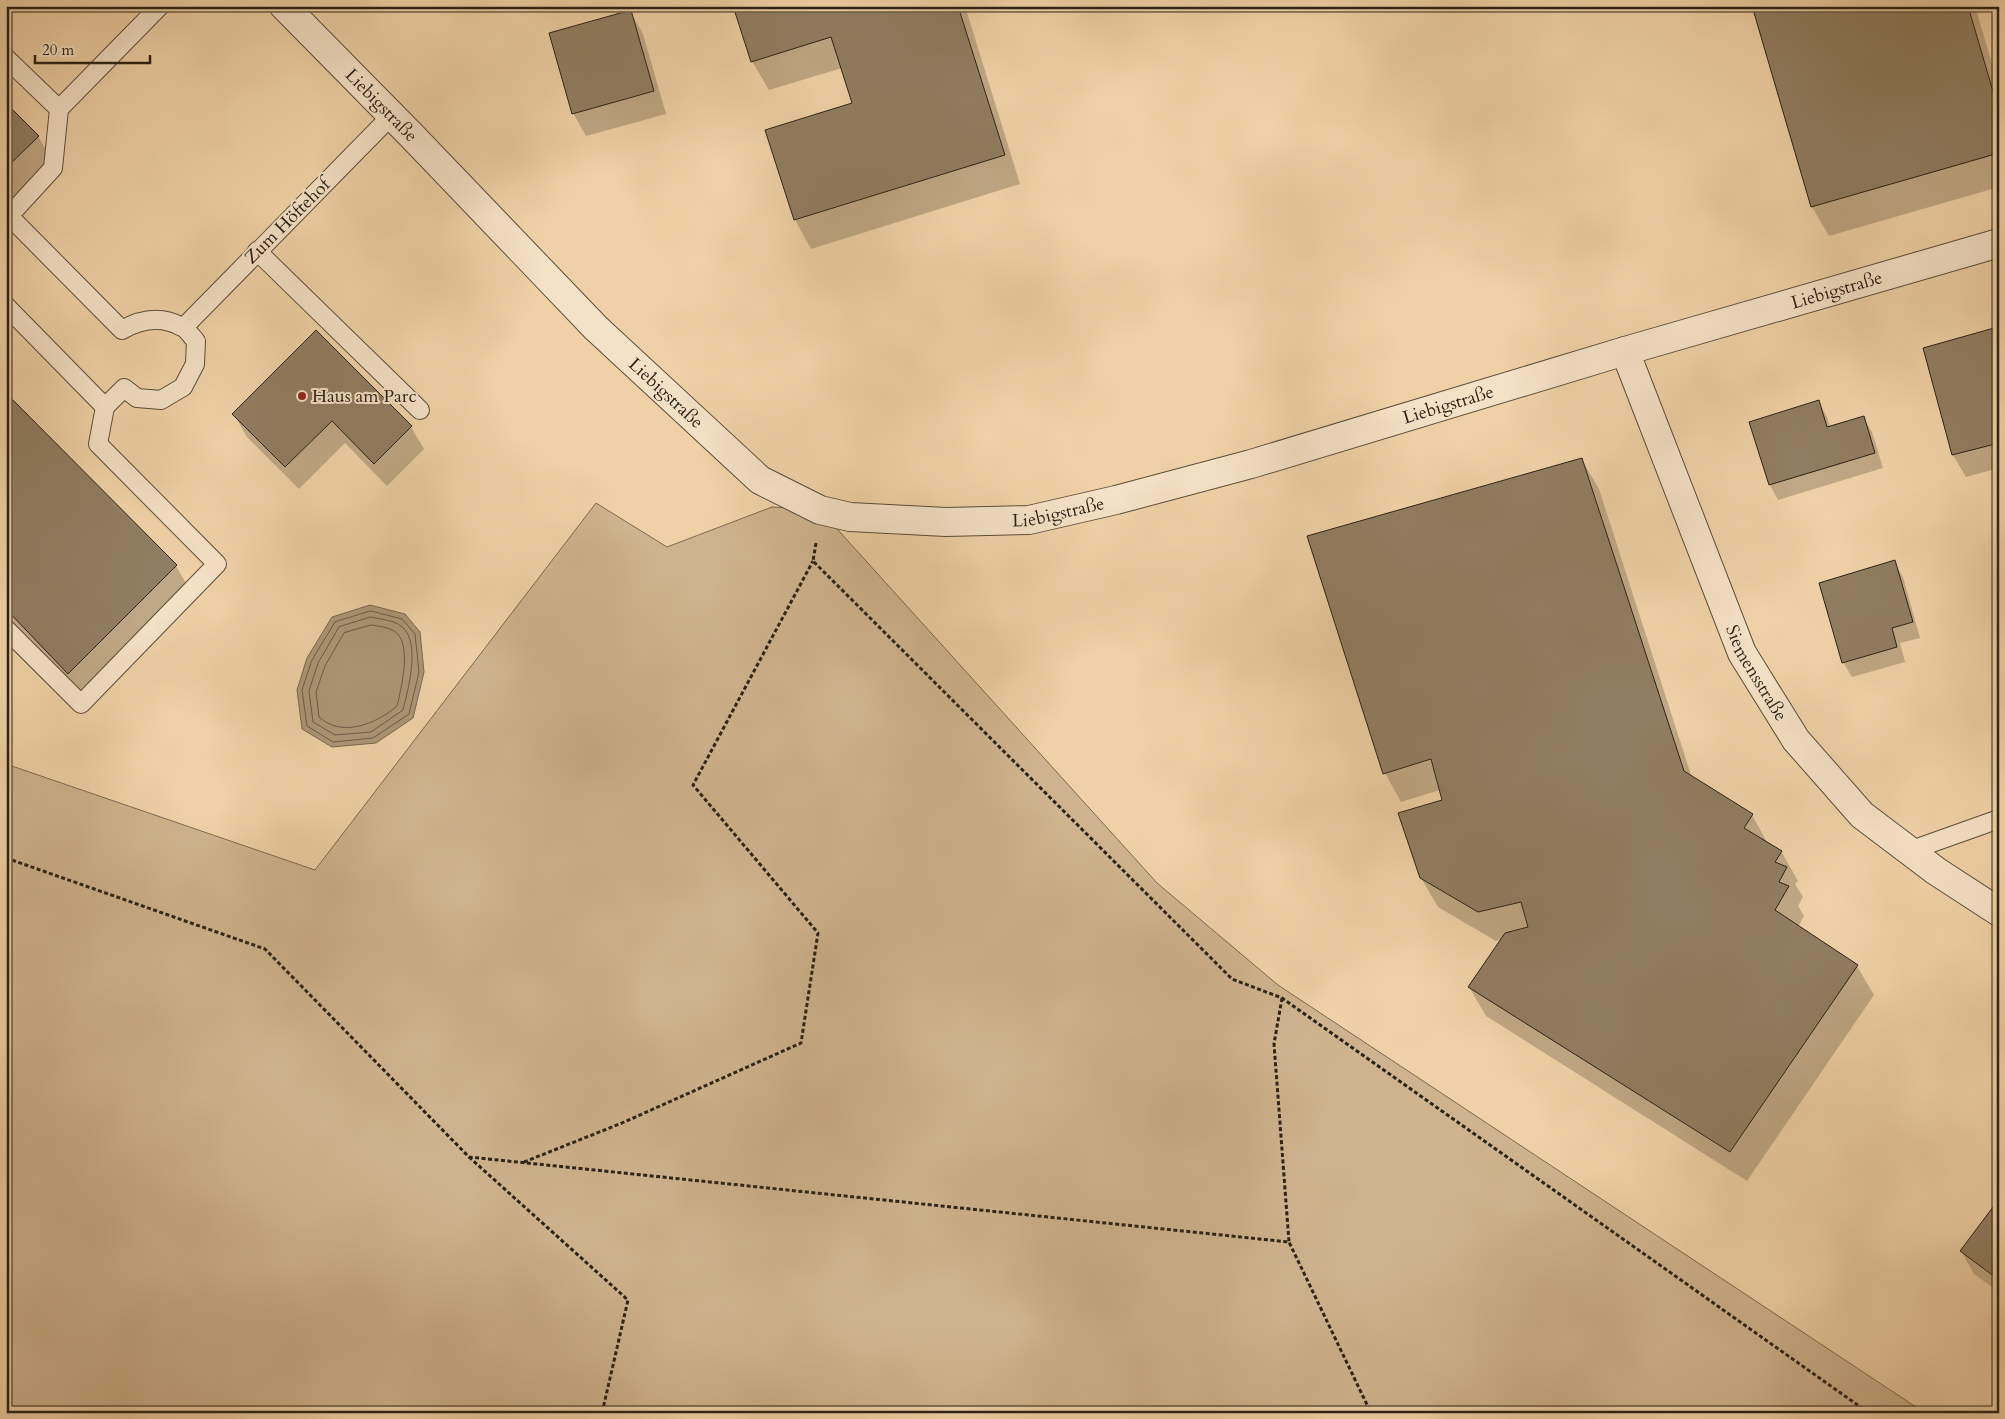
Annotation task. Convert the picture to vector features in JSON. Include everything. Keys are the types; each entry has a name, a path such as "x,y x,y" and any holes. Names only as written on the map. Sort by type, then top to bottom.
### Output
{"street":[{"name":"Liebigstraße","path":"284,6 392,115 596,328 760,480 820,510 850,517 937,522 1029,520 1116,500 1250,464 1625,351 1999,243"},
{"name":"Siemensstraße","path":"1625,351 1742,653 1796,740 1862,815 1909,851 1999,912"}],"lane":[{"path":"6,629 81,704 217,564 98,444 105,407 124,388 137,398 161,400 184,387 195,364 196,341 184,327 159,319 135,323 122,330 7,217 53,168 59,109 160,6"},
{"path":"6,58 59,109"},
{"name":"Zum Höftehof","path":"184,327 392,115"},
{"path":"258,251 420,410"},
{"path":"6,306 105,407"},
{"path":"1909,851 1999,820"}],"path":[{"path":"523,1163 622,1123 801,1044 818,933 693,785 813,561 820,510"},
{"path":"813,561 1232,979 1282,998 1869,1413"},
{"path":"6,858 264,949 469,1157 628,1300 602,1413"},
{"path":"1282,998 1274,1044 1289,1242 1371,1413"},
{"path":"469,1157 1289,1242"}],"shaded area":[{"path":"596,503 667,547 772,507 820,510 1157,883 1278,985 1925,1413 6,1413 6,764 315,870"}],"water":[{"path":"370,605 405,614 420,632 424,672 413,718 376,743 332,747 302,729 297,690 307,658 332,617"}],"building":[{"path":"733,6 958,6 1005,155 794,220 765,130 852,103 831,37 751,62"},
{"path":"1752,6 1968,6 1999,112 1999,153 1811,207"},
{"path":"631,10 654,91 572,114 549,33"},
{"path":"6,103 39,136 6,168"},
{"path":"1994,328 1999,347 1999,443 1952,455 1923,348"},
{"path":"316,330 412,426 374,464 332,421 285,467 232,414"},
{"path":"6,393 177,565 68,674 6,609"},
{"path":"1819,400 1827,427 1864,416 1875,453 1769,485 1749,422"},
{"path":"1582,458 1684,771 1753,814 1744,828 1782,851 1775,862 1787,867 1779,882 1789,886 1775,910 1858,965 1730,1152 1468,987 1505,933 1528,927 1521,902 1478,912 1420,878 1398,813 1442,800 1431,759 1383,774 1307,536"},
{"path":"1895,560 1913,622 1892,628 1897,647 1842,663 1819,583"},
{"path":"1999,1199 1999,1280 1960,1251"}],"place":[{"name":"Haus am Parc","path":"302,396"}]}
